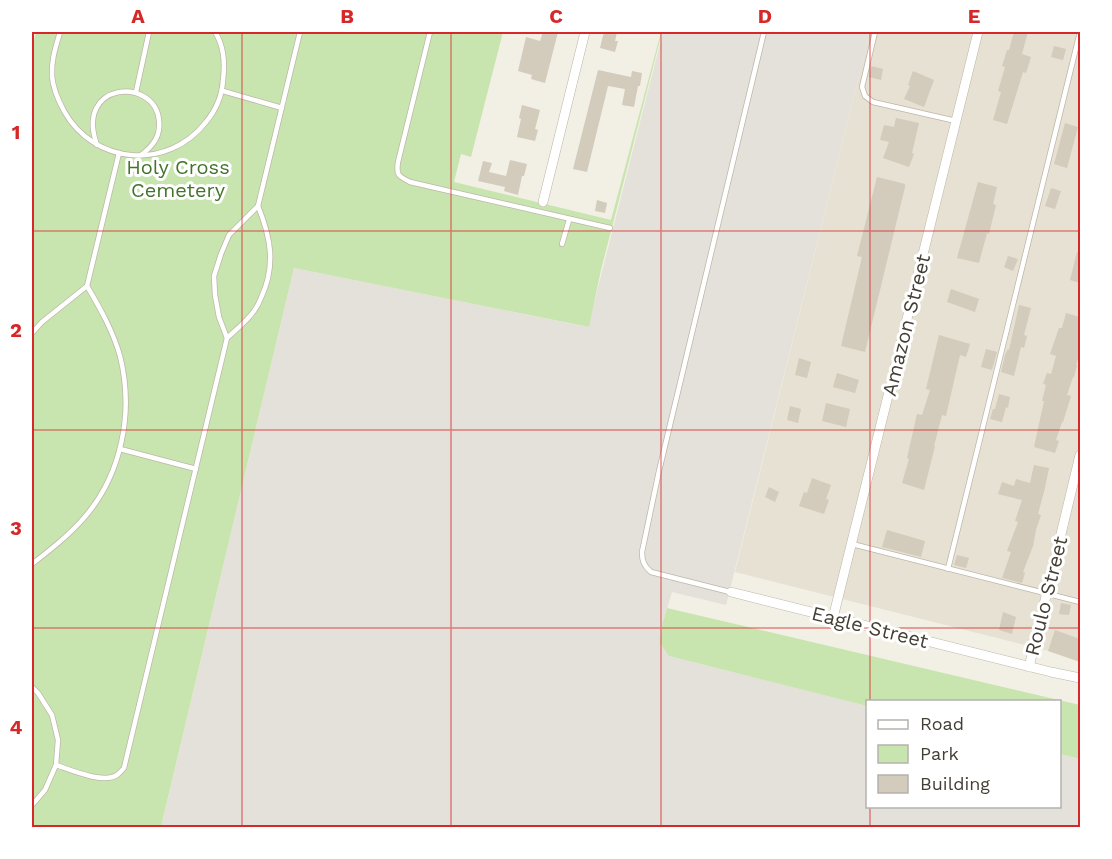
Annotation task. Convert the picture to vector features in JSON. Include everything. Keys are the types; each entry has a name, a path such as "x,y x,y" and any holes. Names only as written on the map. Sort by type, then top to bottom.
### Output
{"street":[{"path":"543,202 585,32"},
{"name":"Amazon Street","path":"834,618 978,32"},
{"name":"Roulo Street","path":"1029,667 1080,455"},
{"name":"Eagle Street","path":"730,592 1080,678"}],"lane":[{"path":"60,32 53,54 52,77 58,100 69,121 86,138 97,145 119,153 141,155 157,154 179,146 199,132 214,113 222,91 225,64 216,32"},
{"path":"136,92 149,32"},
{"path":"56,765 105,778 117,775 124,768 227,338 219,317 214,276 220,254 229,235 258,206 300,32"},
{"path":"430,32 398,162 397,171 400,177 410,182 610,228"},
{"name":"Eagle Street","path":"730,592 651,572 642,560 658,471 764,32"},
{"path":"875,32 862,87 869,100 956,121"},
{"path":"948,568 1080,32"},
{"path":"222,91 282,108"},
{"path":"97,145 92,124 98,105 115,92 136,92 146,97 154,106 159,116 160,127 157,138 141,155"},
{"path":"32,333 42,322 87,286 119,153"},
{"path":"227,338 256,309 265,290 271,268 266,227 258,206"},
{"path":"562,244 569,219"},
{"path":"32,564 85,517 116,464 123,438 126,410 125,382 120,354 98,304 87,286"},
{"path":"120,449 196,469"},
{"path":"852,544 1080,602"},
{"path":"32,687 52,715 58,740 56,765 45,790 32,805"}],"shaded area":[{"path":"663,32 870,32 726,605 672,592 663,622 669,656 866,706 866,808 1061,808 1061,754 1080,759 1080,827 161,828 294,268 588,327"},
{"path":"870,32 1080,32 1080,659 735,572"}],"green space":[{"name":"Holy Cross Cemetery","path":"36,32 503,32 471,157 461,154 454,182 611,220 662,32 601,270 589,327 294,268 161,827 32,828 32,50"},
{"path":"667,608 1059,700 866,700 866,706 669,656 660,643"},
{"path":"1061,701 1080,705 1080,759 1061,754"}],"building":[{"path":"543,32 558,32 545,83 531,79 532,75 518,71 526,37 540,41"},
{"path":"604,32 617,32 615,41 618,41 615,52 600,48"},
{"path":"1014,32 1028,32 1022,54 1031,57 1026,73 1023,72 1007,124 993,120 1001,92 998,91 1005,67 1002,66"},
{"path":"1054,46 1066,49 1063,60 1051,57"},
{"path":"871,66 883,69 881,80 869,77"},
{"path":"598,70 631,77 632,71 642,73 634,107 622,105 625,89 608,86 587,172 573,169"},
{"path":"913,71 934,80 924,107 904,99"},
{"path":"522,105 540,110 535,129 538,130 535,141 517,137"},
{"path":"896,118 919,123 912,153 914,154 909,167 883,158 889,142 880,140 884,125 894,127"},
{"path":"1065,123 1078,127 1067,168 1054,164"},
{"path":"510,160 527,164 518,195 504,191 505,187 478,181 483,161 492,163 489,172 506,176"},
{"path":"877,177 905,184 905,187 865,352 841,346 862,257 857,256"},
{"path":"978,182 997,187 993,204 996,205 979,263 957,258"},
{"path":"1051,188 1061,191 1055,209 1045,206"},
{"path":"597,200 607,203 605,213 595,211"},
{"path":"1077,252 1080,252 1080,283 1070,280"},
{"path":"1008,256 1018,259 1013,271 1004,267"},
{"path":"951,289 979,299 975,312 947,302"},
{"path":"1019,305 1031,308 1024,335 1027,336 1024,348 1021,347 1014,376 1001,372 1005,355 1009,350"},
{"path":"1066,313 1080,317 1080,352 1067,395 1071,396 1056,440 1059,441 1055,453 1034,447 1044,401 1042,401 1046,385 1043,384 1047,373 1051,374 1056,356 1050,354"},
{"path":"939,335 970,344 966,357 960,355 946,416 942,415 924,490 902,483 917,414 922,415 930,390 926,389"},
{"path":"986,349 997,352 992,370 981,367"},
{"path":"799,358 811,362 807,378 795,375"},
{"path":"837,373 859,380 855,393 833,387"},
{"path":"999,394 1010,397 1002,422 990,419"},
{"path":"826,403 850,409 846,427 822,421"},
{"path":"790,406 801,409 798,423 787,420"},
{"path":"1034,465 1049,468 1038,514 1041,515 1023,572 1025,573 1022,583 1002,578 1011,552 1007,551 1018,522 1015,521 1022,500 998,494 1002,482 1014,486 1016,479 1030,483"},
{"path":"812,478 831,485 824,514 799,506"},
{"path":"769,487 779,492 775,502 765,497"},
{"path":"887,530 925,541 921,557 882,547"},
{"path":"957,555 969,558 966,568 954,565"},
{"path":"1061,603 1071,605 1069,615 1059,614"},
{"path":"1003,612 1016,617 1012,634 999,630"},
{"path":"1055,630 1080,639 1080,662 1048,651"}]}
